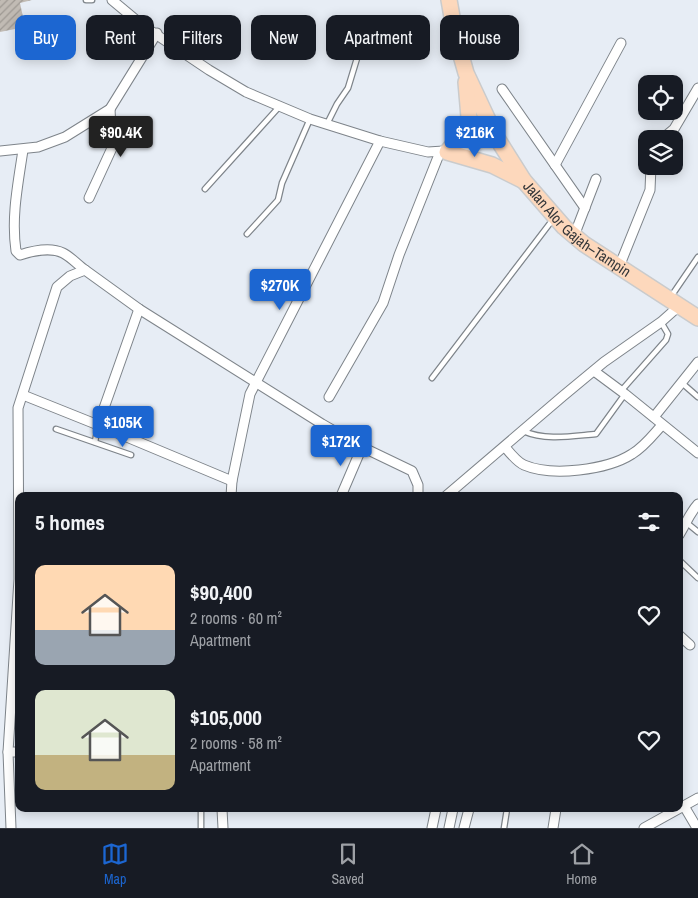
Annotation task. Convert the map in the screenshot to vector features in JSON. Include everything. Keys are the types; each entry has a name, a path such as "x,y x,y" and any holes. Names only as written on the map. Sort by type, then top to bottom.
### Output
{"main road":[{"name":"Jalan Alor Gajah–Tampin","path":"449,0 455,34 466,73 495,136 524,181 574,236 698,318"},
{"path":"443,152 462,134 469,116 466,73"},
{"path":"443,152 492,165 524,181"}],"street":[{"path":"112,0 142,25 157,33 209,70 246,92 310,119 380,141 428,152 468,148 495,136"},
{"path":"0,151 38,147 65,137 110,109 157,33"},
{"path":"555,165 621,43"},
{"path":"673,130 698,88"},
{"path":"502,89 585,208"},
{"path":"89,198 112,148 110,109"},
{"path":"231,492 250,394 380,141"},
{"path":"23,150 14,214 13,232 16,252 20,255 51,250 62,252 139,310 362,447 412,471 418,485 418,492"},
{"path":"329,397 383,303 399,255 443,152"},
{"path":"619,267 650,190 651,175"},
{"path":"574,236 596,179"},
{"path":"18,492 18,408 57,287 70,276 85,270"},
{"path":"451,492 562,396 661,322 674,303"},
{"path":"98,425 139,310"},
{"path":"654,418 698,362"},
{"path":"594,371 698,453"},
{"path":"23,395 232,481"},
{"path":"504,447 522,464 538,469 563,471 604,466 623,460 635,453 662,425"},
{"path":"343,492 362,447"},
{"path":"683,529 690,514 698,506"},
{"path":"683,639 690,645"},
{"path":"11,828 14,797 8,752 15,642"},
{"path":"8,752 15,752"},
{"path":"697,828 684,806 698,798"},
{"path":"222,812 223,828"},
{"path":"432,828 435,812"},
{"path":"450,828 453,812"},
{"path":"464,828 468,812"},
{"path":"553,828 556,812"},
{"path":"644,828 673,812"}],"lane":[{"path":"86,0 92,0"},
{"path":"327,124 348,88 356,60"},
{"path":"205,189 279,107"},
{"path":"247,234 278,200 282,183 310,119"},
{"path":"432,378 554,216"},
{"path":"674,303 698,257"},
{"path":"523,431 534,436 550,437 596,434 623,393 667,337 668,334 661,322"},
{"path":"682,383 698,397"},
{"path":"95,442 98,425"},
{"path":"56,429 131,455"},
{"path":"687,523 698,532"},
{"path":"683,564 698,578"},
{"path":"201,812 201,828"},
{"path":"504,828 507,812"}],"building":[{"path":"0,0 32,0 20,3 23,15 15,15 15,29 0,32"}]}
